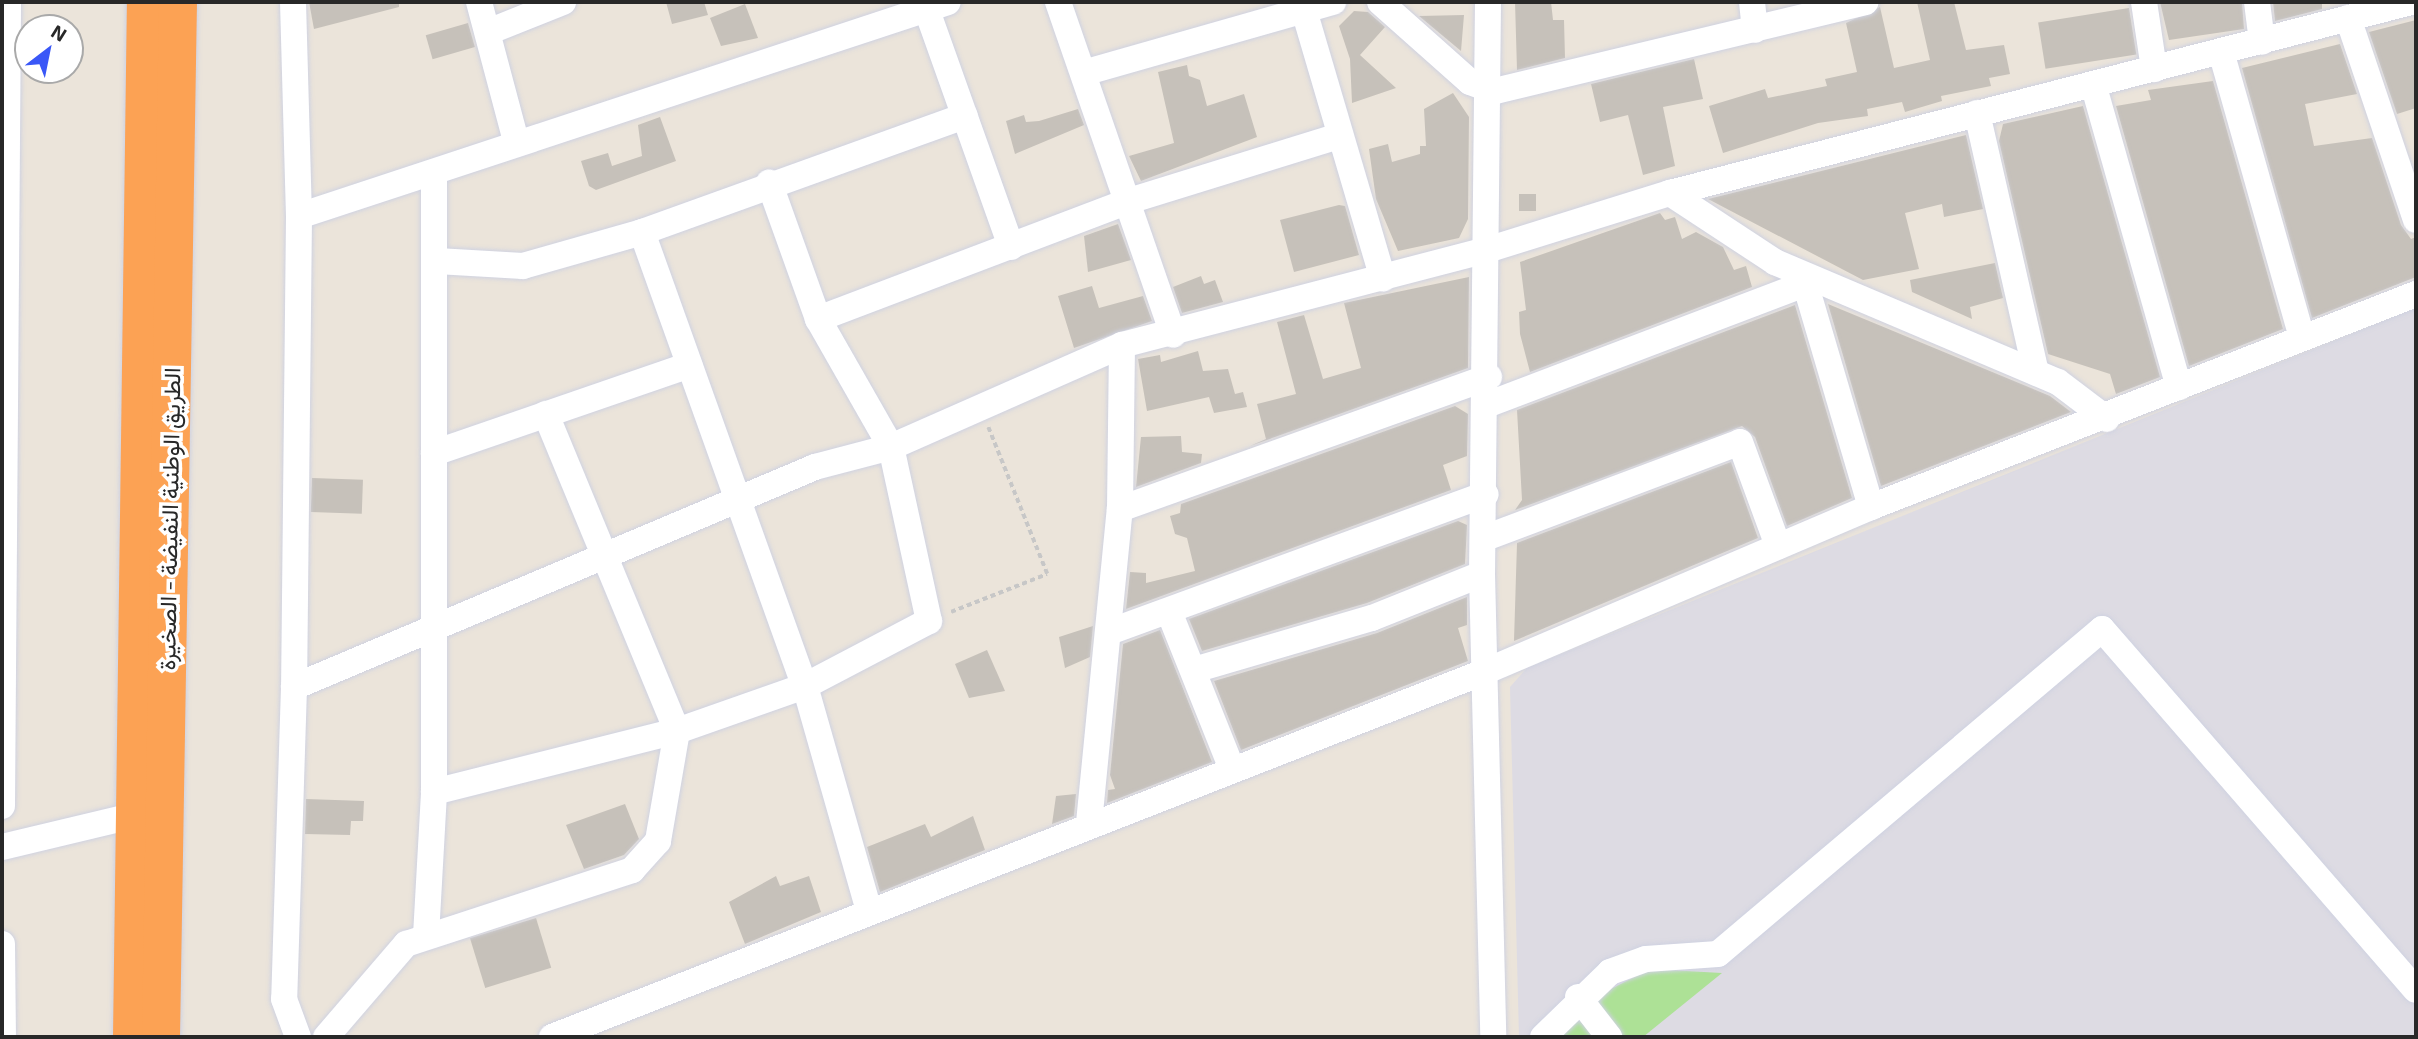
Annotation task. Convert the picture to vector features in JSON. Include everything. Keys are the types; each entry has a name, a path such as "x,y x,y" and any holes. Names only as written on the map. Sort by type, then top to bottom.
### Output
{"highway":[{"name":"الطريق الوطنية النفيضة - الصخيرة","path":"132,1037 132,816 146,2"},
{"name":"الطريق الوطنية النفيضة - الصخيرة","path":"161,1037 178,2"}],"street":[{"path":"2,806 8,2"},
{"path":"293,2 299,216 295,687 284,999 298,1037"},
{"path":"479,2 516,141"},
{"path":"488,32 563,2"},
{"path":"1058,2 1087,72 1132,200 1173,335"},
{"path":"1087,72 1303,7 1333,2"},
{"path":"1380,2 1487,90 1526,87 1865,2"},
{"path":"1488,2 1489,404 1482,574 1493,1037"},
{"path":"1752,2 1755,30"},
{"path":"2144,2 2154,69"},
{"path":"2257,2 2262,42"},
{"path":"295,687 606,559 815,467 891,447 1122,345 1173,335 1490,249 1670,193 1977,113 2222,55 2348,18 2379,6 2411,2"},
{"path":"299,216 434,172 516,141 933,4 965,116 1011,247"},
{"path":"1303,7 1336,137 1383,278"},
{"path":"2348,18 2416,220"},
{"path":"2222,55 2301,335"},
{"path":"2094,86 2179,387"},
{"path":"1977,113 2036,372"},
{"path":"437,261 523,266 642,232 769,182 965,116"},
{"path":"818,319 1132,200 1336,137"},
{"path":"426,936 434,792 437,261 434,172"},
{"path":"434,792 677,731 805,686 929,621 891,447 818,319 769,182"},
{"path":"1670,193 1802,281 2036,372 2107,419"},
{"path":"642,232 689,365 743,499 805,686 869,910"},
{"path":"1489,404 1802,281"},
{"path":"1802,281 1871,507"},
{"path":"552,1037 1088,823 1483,671 1871,507 2107,419 2301,335 2416,294"},
{"path":"1088,823 1121,509 1122,345"},
{"path":"434,453 689,365"},
{"path":"1121,509 1489,377"},
{"path":"326,1037 393,957 426,936 640,866 658,841 677,731 546,414"},
{"path":"1485,538 1740,442 1778,546"},
{"path":"1109,632 1170,614 1486,494"},
{"path":"1194,670 1372,618 1482,574"},
{"path":"1170,614 1232,769"},
{"path":"1543,1037 1578,998 1610,972 1646,959 1718,954 2102,629 2416,990"},
{"path":"2,847 132,816"},
{"path":"2,944 3,1037"},
{"path":"1578,998 1609,1037"}],"path":[{"path":"929,621 1047,573 979,406"}],"shaded area":[{"path":"2416,308 2416,1037 1519,1037 1510,687 1527,668"}],"green space":[{"path":"1650,969 1722,973 1643,1037 1555,1037 1611,989"}],"building":[{"path":"309,2 399,2 399,7 314,29"},
{"path":"666,2 704,2 708,15 672,24"},
{"path":"1515,2 1551,2 1553,20 1564,20 1565,58 1517,70"},
{"path":"1917,2 1954,2 1966,50 2004,45 2010,74 1989,78 1991,86 1941,96 1942,101 1905,112 1902,102 1867,109 1868,116 1818,123 1723,153 1709,106 1765,89 1768,98 1827,86 1825,79 1857,72 1846,23 1880,7 1894,68 1930,60"},
{"path":"2160,2 2242,2 2244,29 2169,40"},
{"path":"2273,2 2322,2 2322,9 2275,21"},
{"path":"745,4 758,38 721,46 710,18"},
{"path":"2129,8 2136,54 2045,69 2038,22"},
{"path":"1354,11 1368,12 1385,27 1360,55 1396,88 1352,103 1350,59 1339,26"},
{"path":"1464,15 1461,51 1419,16"},
{"path":"2416,20 2416,108 2397,114 2369,32"},
{"path":"468,23 475,47 433,59 426,35"},
{"path":"2340,44 2357,94 2305,104 2314,146 2372,138 2401,225 2411,239 2416,237 2416,277 2312,318 2242,68"},
{"path":"1694,59 1703,99 1663,107 1675,166 1643,175 1628,115 1600,122 1591,84"},
{"path":"1187,65 1189,76 1200,80 1207,106 1244,94 1257,137 1141,181 1129,156 1174,143 1158,72"},
{"path":"2213,81 2283,329 2189,366 2116,106 2151,100 2148,90"},
{"path":"1453,93 1469,117 1468,219 1459,238 1398,251 1376,199 1369,149 1388,144 1392,162 1420,154 1420,146 1426,146 1424,109"},
{"path":"2083,106 2160,377 2116,394 2110,374 2048,354 1999,141 2003,124"},
{"path":"1078,109 1084,125 1015,154 1006,121 1024,115 1026,122 1039,121"},
{"path":"660,117 676,161 596,190 589,186 581,161 608,153 612,166 642,156 638,125"},
{"path":"1966,135 1983,209 1944,217 1942,204 1905,213 1919,269 1863,280 1708,199"},
{"path":"1519,194 1536,194 1536,211 1519,211"},
{"path":"1339,205 1345,206 1359,255 1294,272 1280,220"},
{"path":"1660,213 1665,220 1675,217 1682,239 1696,232 1723,247 1734,270 1746,266 1752,287 1530,372 1520,334 1519,312 1526,310 1520,262"},
{"path":"1118,224 1131,260 1088,272 1084,236"},
{"path":"1995,263 2003,298 1970,307 1972,319 1912,292 1910,280"},
{"path":"1201,276 1204,284 1215,280 1223,302 1182,313 1173,287"},
{"path":"1469,277 1468,368 1250,446 1266,439 1257,404 1296,394 1277,322 1304,315 1323,379 1361,368 1344,303"},
{"path":"1092,286 1099,308 1143,296 1152,321 1074,348 1058,296"},
{"path":"1828,304 2050,396 2071,412 1881,486"},
{"path":"1795,305 1852,498 1787,526 1755,437 1742,426 1515,510 1522,500 1517,410"},
{"path":"1198,351 1203,371 1228,369 1235,394 1243,392 1247,407 1214,413 1209,397 1147,411 1138,359 1160,355 1161,362"},
{"path":"1455,406 1468,414 1467,456 1443,465 1451,490 1126,609 1130,572 1146,573 1146,583 1195,571 1187,538 1175,534 1170,516 1180,513 1181,504"},
{"path":"1181,436 1182,452 1202,454 1201,463 1136,487 1141,437"},
{"path":"1731,462 1758,538 1514,641 1517,543"},
{"path":"312,478 363,480 362,514 311,512"},
{"path":"1458,521 1467,525 1465,564 1367,603 1202,651 1189,619"},
{"path":"1467,597 1467,625 1458,628 1468,661 1241,750 1214,681 1377,633"},
{"path":"1093,626 1090,657 1065,668 1059,637"},
{"path":"1160,630 1212,762 1107,803 1108,790 1115,789 1110,775 1123,644"},
{"path":"987,650 1005,691 969,698 955,664"},
{"path":"1076,794 1074,816 1052,824 1056,796"},
{"path":"306,799 364,801 363,821 351,821 350,835 305,834"},
{"path":"625,804 639,839 624,855 584,869 566,825"},
{"path":"973,816 985,850 880,892 867,847 925,824 931,837"},
{"path":"776,876 780,886 809,876 821,912 745,944 729,902"},
{"path":"536,918 551,968 485,988 470,938"}]}
